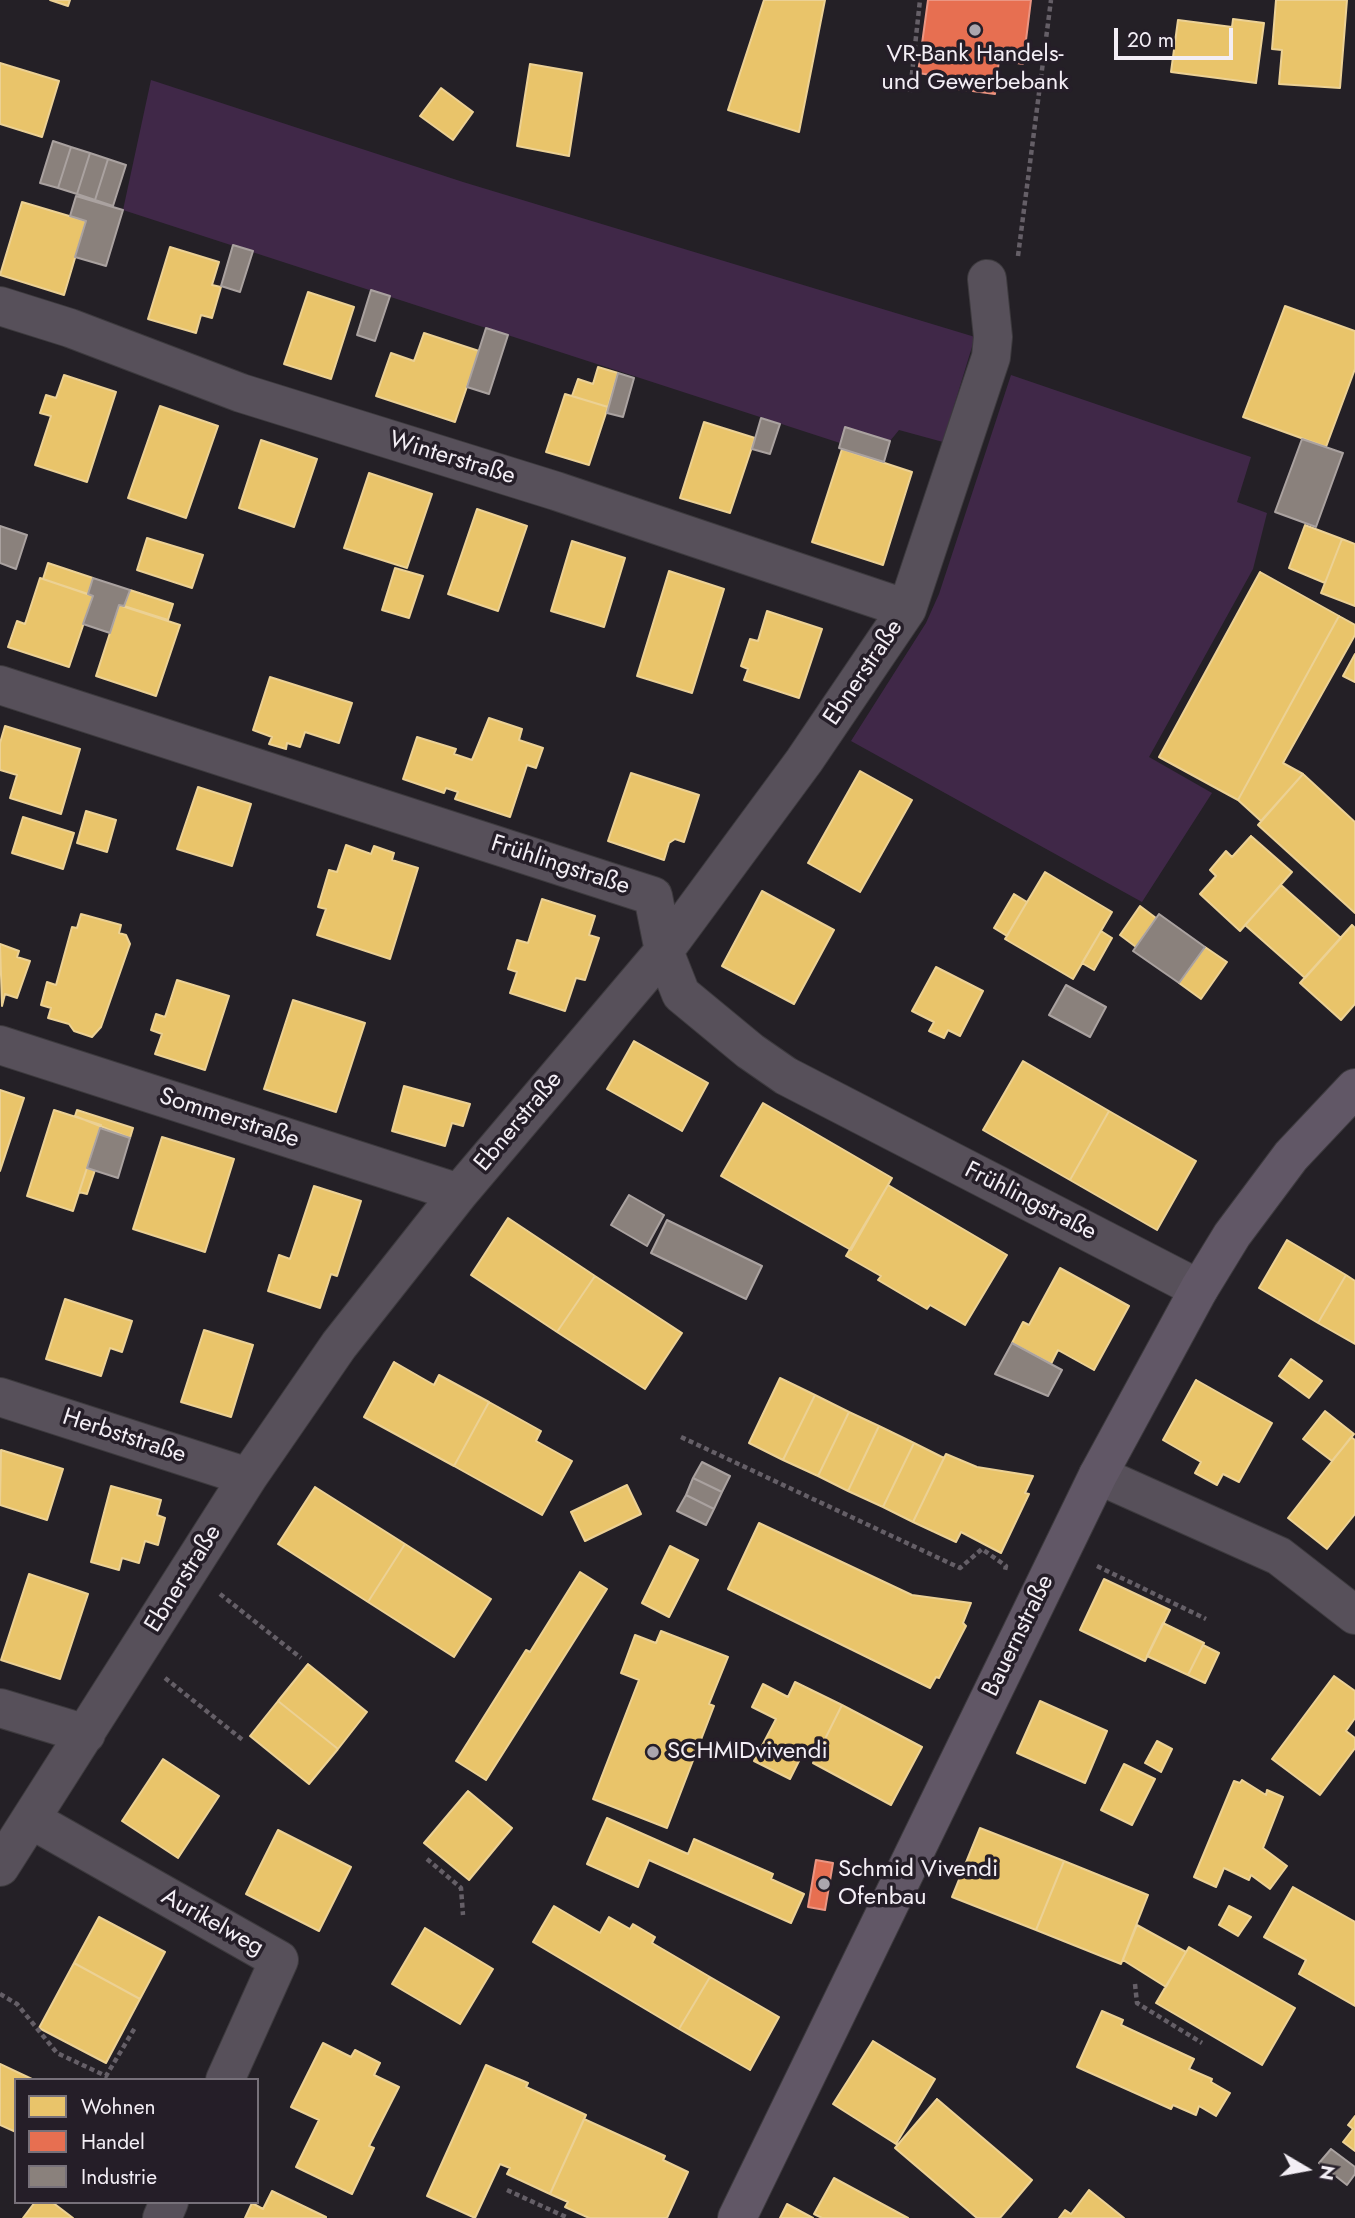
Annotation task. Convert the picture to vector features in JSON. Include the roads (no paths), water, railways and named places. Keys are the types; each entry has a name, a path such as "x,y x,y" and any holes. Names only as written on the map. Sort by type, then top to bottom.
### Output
{"main road":[{"name":"Bauernstraße","path":"737,2218 1098,1475 1199,1289 1232,1235 1291,1156 1355,1088"}],"street":[{"name":"Ebnerstraße","path":"0,1867 32,1821 248,1477 339,1345 459,1194 664,951 804,761 906,609 990,357 1002,270"},
{"name":"Winterstraße","path":"0,306 70,328 241,393 555,491 906,609"},
{"name":"Frühlingstraße","path":"0,685 653,896 664,951 681,994 750,1051 786,1076 1199,1289"},
{"name":"Sommerstraße","path":"0,1045 459,1194"},
{"name":"Herbststraße","path":"0,1397 248,1477"},
{"path":"1098,1475 1279,1556 1355,1615"},
{"path":"0,1707 86,1734"},
{"name":"Aurikelweg","path":"32,1821 279,1960 226,2078"}],"place":[{"name":"VR-Bank Handels- und Gewerbebank","path":"975,30"},
{"name":"SCHMIDvivendi","path":"653,1752"},
{"name":"Schmid Vivendi Ofenbau","path":"824,1884"}]}
